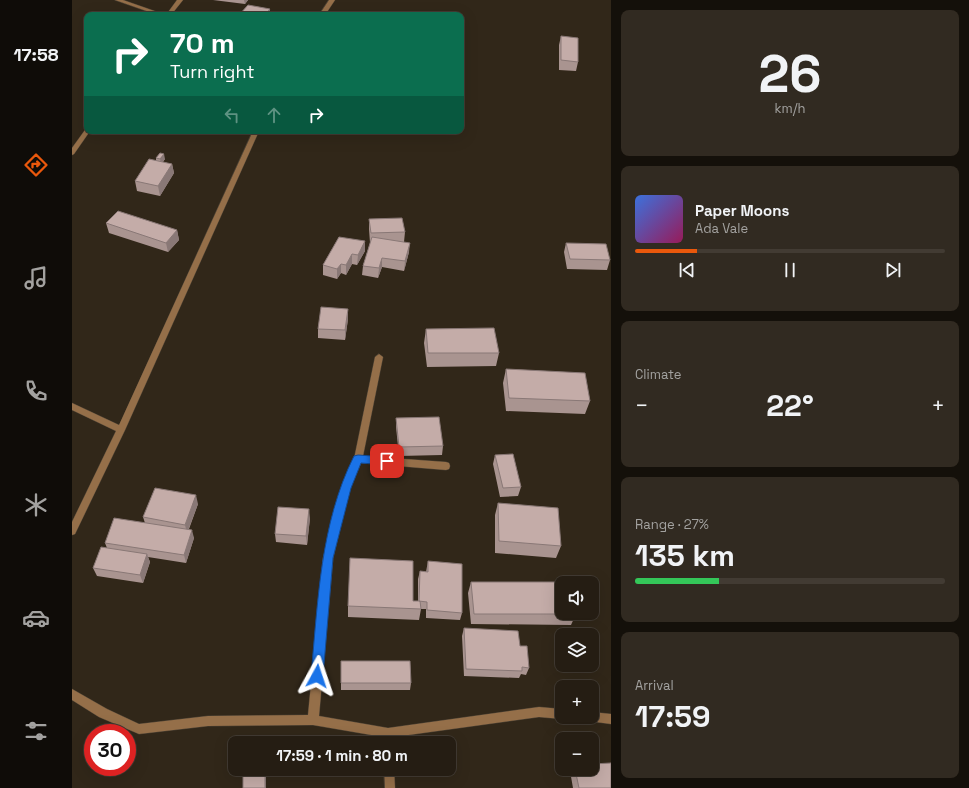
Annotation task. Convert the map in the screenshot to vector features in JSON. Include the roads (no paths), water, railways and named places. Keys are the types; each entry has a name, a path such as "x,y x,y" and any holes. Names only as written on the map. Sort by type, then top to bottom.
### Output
{"street":[{"path":"118,0 154,12"},
{"path":"170,12 180,0"},
{"path":"324,12 332,0"},
{"path":"72,153 85,134"},
{"path":"72,532 121,430 255,134"},
{"path":"312,720 328,558 346,488 358,459 379,357"},
{"path":"72,406 121,430"},
{"path":"358,459 446,466"},
{"path":"72,694 103,713 139,729 208,721 312,720 380,736"},
{"path":"400,736 538,712 555,713"},
{"path":"599,718 611,719"},
{"path":"390,776 390,788"}]}
